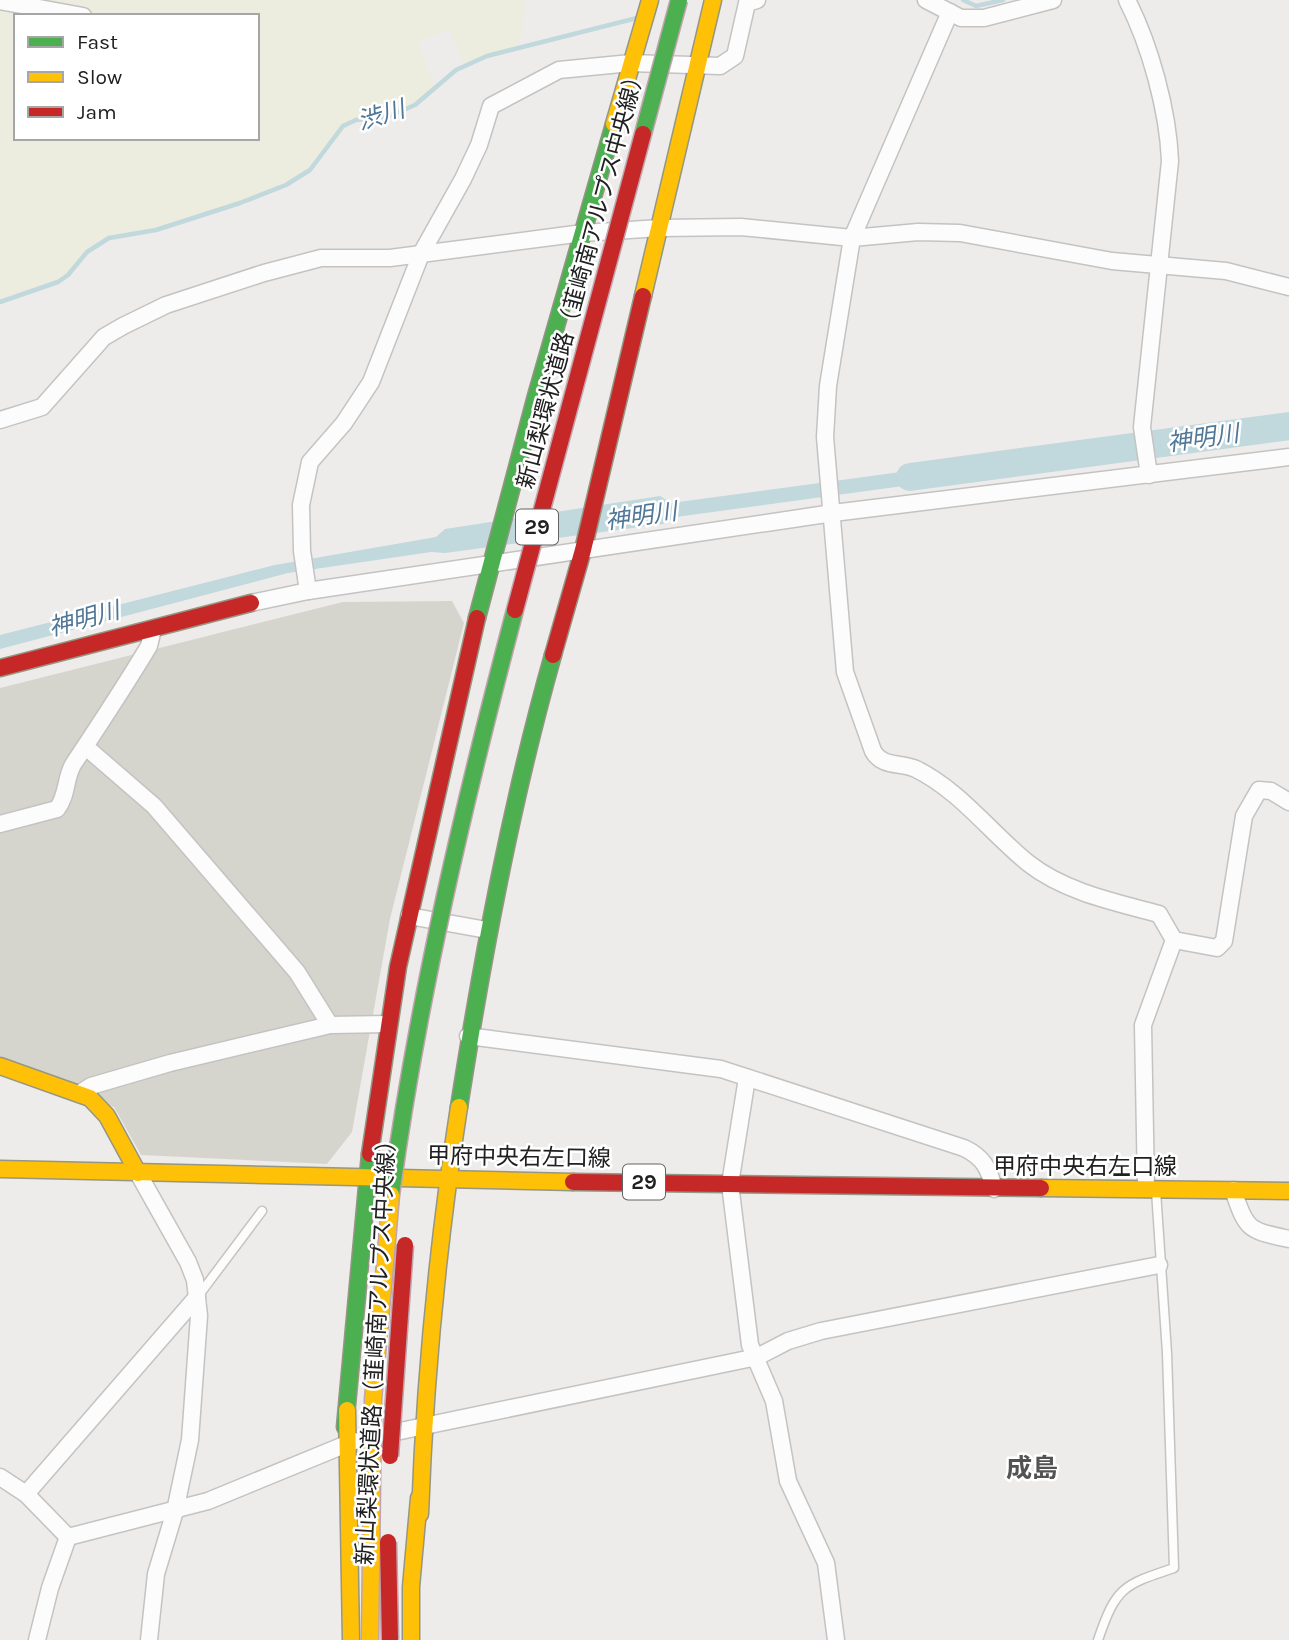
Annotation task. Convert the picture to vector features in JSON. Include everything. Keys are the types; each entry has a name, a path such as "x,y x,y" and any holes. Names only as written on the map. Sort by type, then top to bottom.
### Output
{"main road":[{"name":"新山梨環状道路（韮崎南アルプス中央線）","path":"370,1640 372,1433 381,1293 395,1164 413,1057 450,863 472,770 678,0"},
{"path":"338,1640 347,1409 388,1024 457,695 502,524 649,2"},
{"path":"411,1640 411,1587 439,1234 486,930 529,740 584,544 712,4"},
{"path":"0,668 251,603"},
{"name":"新山梨環状道路（韮崎南アルプス中央線）","path":"390,1468 406,1221 413,1057"},
{"path":"0,1066 80,1093 100,1106 138,1173"},
{"name":"甲府中央右左口線","path":"0,1169 370,1179 1289,1191"},
{"path":"346,1443 351,1640"},
{"path":"419,1498 424,1640"},
{"name":"新山梨環状道路（韮崎南アルプス中央線）","path":"388,1507 390,1640"}],"street":[{"path":"308,587 302,551 301,505 310,462 344,423 371,382 421,254 463,179 479,145 491,106 559,70 631,64 720,66 735,56 747,3 757,0"},
{"path":"926,0 961,18 984,18 1053,0"},
{"path":"1126,0 1138,22 1169,130 1170,161 1143,431 1148,469"},
{"path":"0,1 72,14"},
{"path":"950,12 852,238 828,386 825,437 845,672 875,756 881,761 915,768 953,796 1030,864 1054,879 1087,894 1158,914 1174,940 1217,948 1224,941 1244,816 1259,790 1270,791 1289,802"},
{"path":"0,420 42,407 104,337 166,305 264,273 321,258 421,254 583,233 660,228 741,227 852,238 918,232 960,233 1051,252 1226,271 1289,287"},
{"path":"251,603 308,587 584,544 1148,469 1289,457"},
{"path":"0,824 57,808 62,802 73,765 87,748 149,646 153,629"},
{"path":"87,748 154,806 297,972 330,1025"},
{"path":"409,916 486,930"},
{"path":"1151,1189 1143,1025 1174,940"},
{"path":"80,1093 91,1086 170,1063 330,1025 388,1024"},
{"path":"468,1036 721,1069 978,1154 989,1168 994,1189"},
{"path":"747,1078 730,1184 750,1345 774,1401 788,1481 826,1563 836,1640"},
{"path":"138,1173 188,1262 197,1297 197,1367 190,1440 175,1511 156,1574 149,1640"},
{"path":"1233,1191 1242,1217 1254,1231 1289,1239"},
{"path":"68,1537 175,1511 242,1488 346,1443 757,1357 788,1341 821,1331 1159,1265"},
{"path":"26,1494 197,1297"},
{"path":"0,1477 26,1494 68,1537"},
{"path":"37,1640 50,1588 68,1537"}],"lane":[{"path":"1098,1640 1119,1591 1130,1583 1174,1567 1167,1353 1151,1189"},
{"path":"197,1297 262,1211"}],"shaded area":[{"path":"0,0 525,0 520,45 465,66 449,29 417,42 435,88 415,105 389,116 356,120 327,147 310,170 286,185 156,230 109,238 87,252 68,275 58,282 0,302"},
{"path":"452,601 464,623 390,919 352,1132 327,1164 141,1155 114,1107 0,1070 0,688 343,602"}],"water":[{"path":"945,466 947,480 676,517 663,524 445,553 431,552 288,573 0,649 0,635 275,565 436,537 445,529 660,496 671,503"}],"waterway":[{"name":"渋川","path":"963,0 976,6 1003,0"},
{"name":"渋川","path":"0,302 58,282 68,275 87,252 109,238 156,230 286,185 310,170 343,126 356,120 389,116 415,105 456,70 487,56 637,18"},
{"name":"神明川","path":"910,477 1289,426"}],"traffic: fast":[{"path":"643,134 679,0"},
{"path":"477,618 536,396 614,124"},
{"path":"391,1195 415,1047 444,901 515,610"},
{"path":"459,1107 499,880 553,655"},
{"path":"345,1427 370,1154"}],"traffic: slow":[{"path":"614,124 650,0"},
{"path":"643,296 713,0"},
{"path":"0,1066 90,1098 107,1116 138,1173"},
{"path":"420,1514 434,1310 459,1107"},
{"path":"0,1169 573,1182"},
{"path":"1041,1188 1289,1191"},
{"path":"370,1640 373,1400 391,1195"},
{"path":"347,1410 351,1640"},
{"path":"411,1640 411,1587 419,1498"}],"traffic: jam":[{"path":"515,610 643,134"},
{"path":"553,655 583,550 643,296"},
{"path":"0,668 251,603"},
{"path":"370,1154 398,967 477,618"},
{"path":"573,1182 1041,1188"},
{"path":"390,1456 405,1245"},
{"path":"388,1542 390,1640"}],"district":[{"name":"成島","path":"1032,1468"}]}
